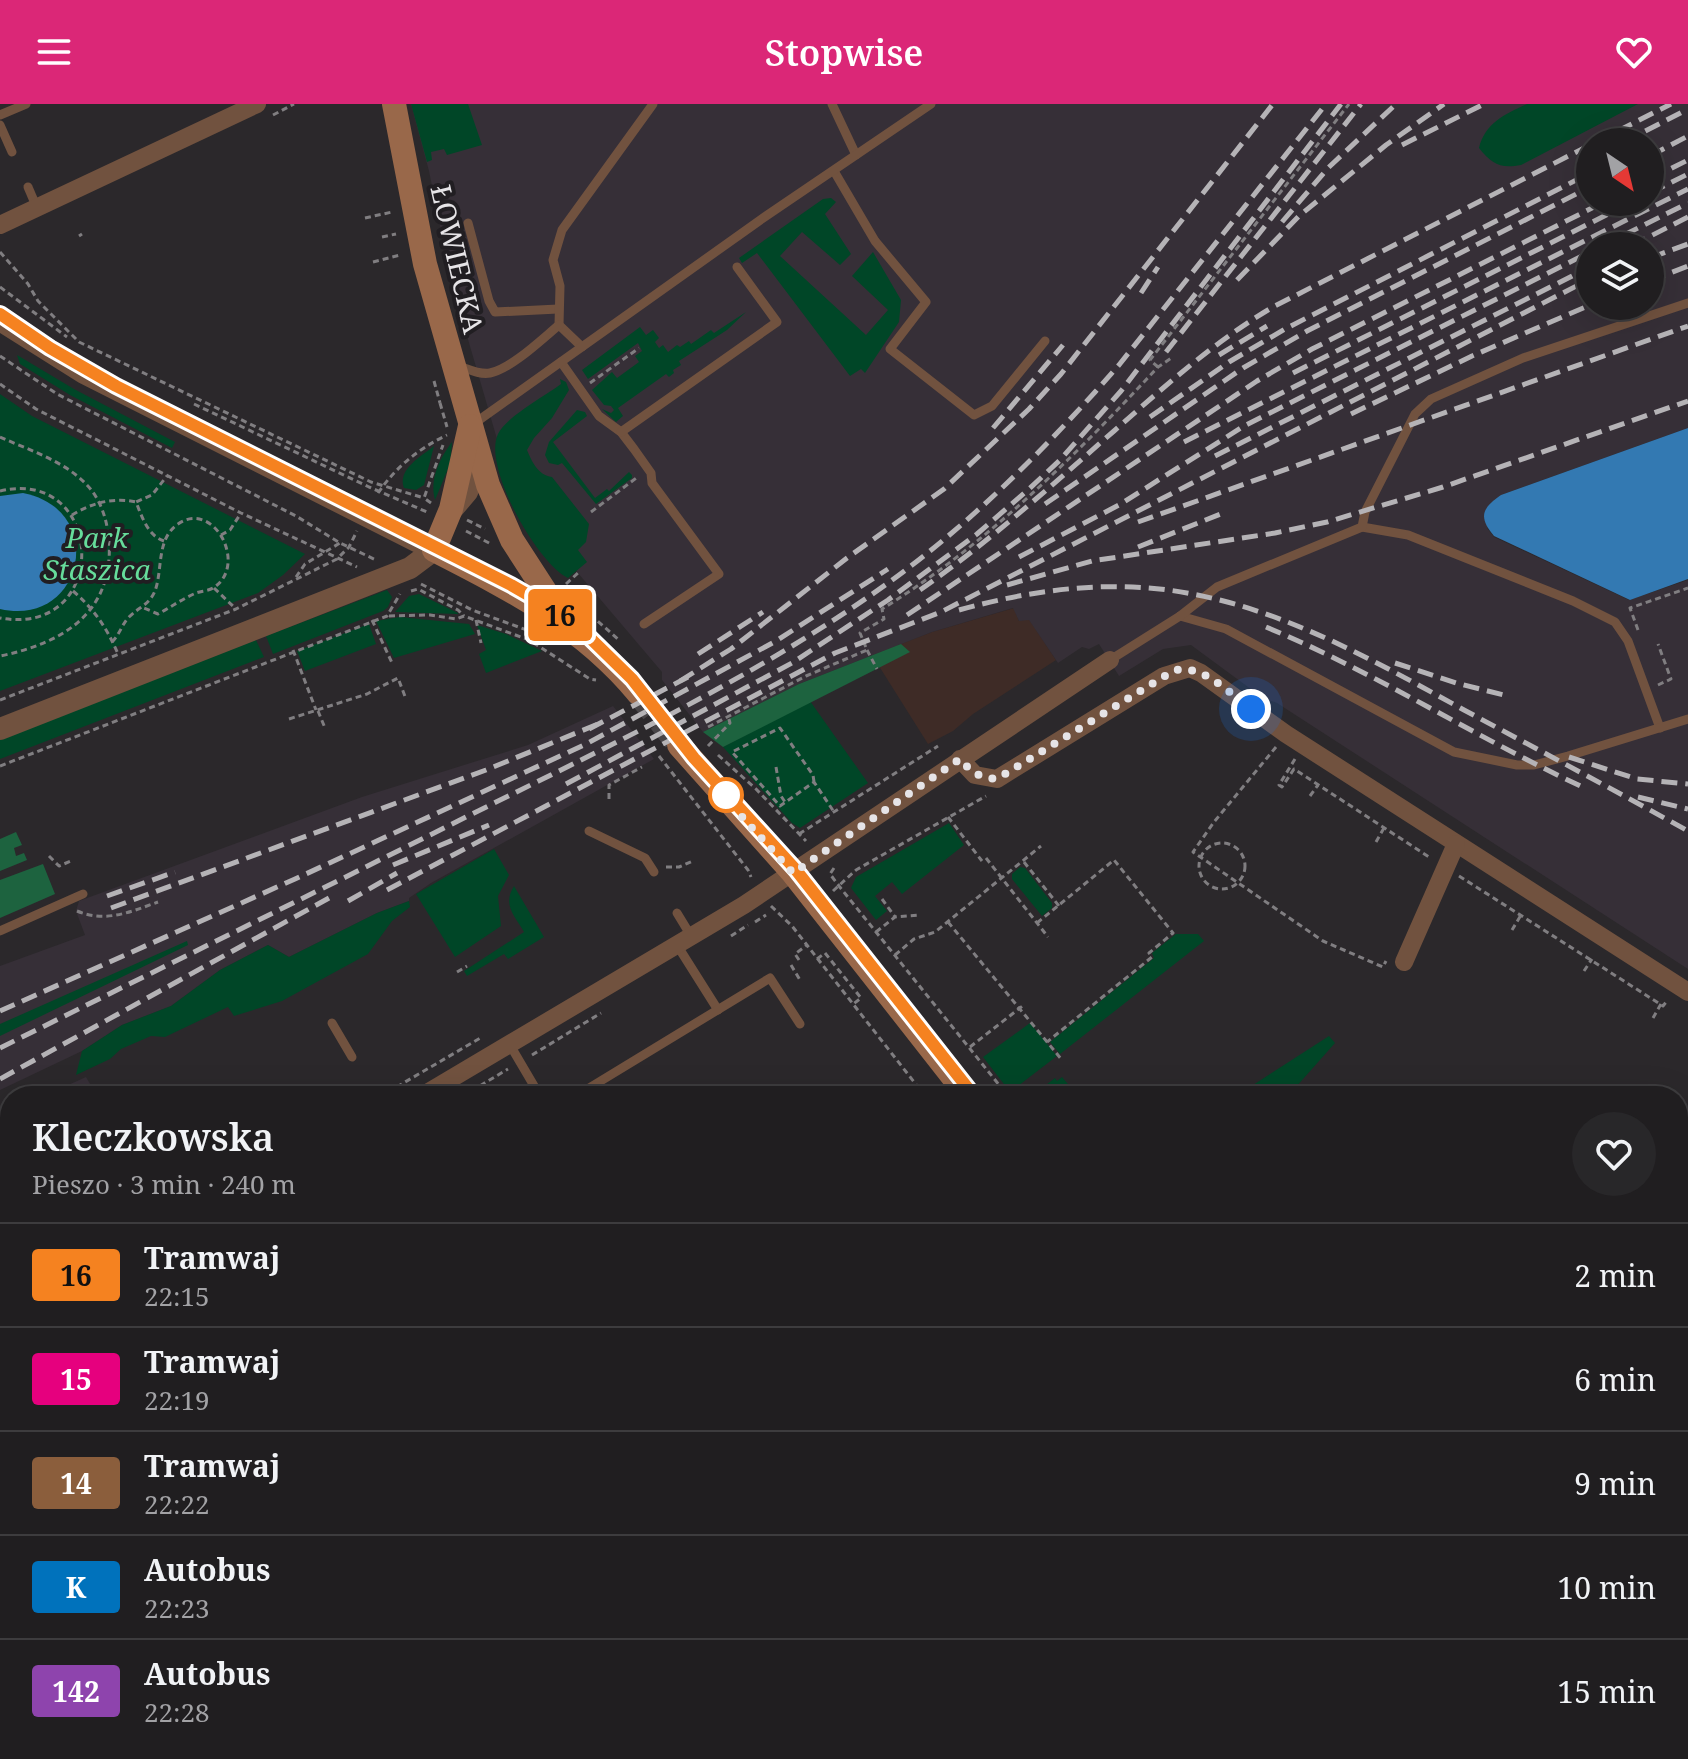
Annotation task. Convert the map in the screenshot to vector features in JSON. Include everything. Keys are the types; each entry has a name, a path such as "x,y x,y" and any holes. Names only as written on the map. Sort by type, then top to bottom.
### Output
{"main road":[{"name":"ŁOWIECKA","path":"394,104 425,264 481,459"},
{"name":"ŁOWIECKA","path":"434,550 446,518 470,426"},
{"path":"481,459 502,522 638,693"},
{"path":"434,550 516,592 573,615"},
{"path":"669,750 793,873 960,1086"}],"street":[{"path":"0,225 257,104"},
{"path":"0,320 84,373 434,550 410,568 0,729"},
{"name":"ŁOWIECKA","path":"446,518 467,492 481,459"},
{"path":"439,1086 793,873 1110,660"},
{"path":"960,759 975,775 997,779 1164,676 1190,668 1283,732 1688,992"},
{"path":"1397,958 1456,844"}],"lane":[{"path":"0,115 26,104"},
{"path":"582,347 559,325 560,286 553,260 562,230 653,104"},
{"path":"832,104 856,155"},
{"path":"470,426 766,216 931,104"},
{"path":"0,125 12,152"},
{"path":"834,171 875,241 926,302 890,349 974,415 992,406 1045,341"},
{"path":"28,187 37,208"},
{"path":"468,223 489,301 495,312 558,309"},
{"path":"621,432 777,322 737,267"},
{"path":"1362,527 1365,512 1415,414 1431,399 1523,358 1688,303"},
{"path":"452,365 489,373 516,359 559,325"},
{"path":"561,362 606,423 621,432 648,469 652,483 719,574 644,624"},
{"path":"1110,660 1180,616 1217,587 1362,527 1408,535 1573,601 1615,622 1628,641 1660,728"},
{"path":"1180,616 1226,629 1454,752 1517,765 1534,765 1687,720"},
{"path":"589,831 645,858 651,868"},
{"path":"0,931 83,894"},
{"path":"677,913 684,940 718,1010"},
{"path":"593,1086 770,978 800,1024"},
{"path":"332,1023 352,1057"},
{"path":"510,1045 534,1086"}],"path":[{"path":"1158,367 1150,360 1349,104"},
{"path":"365,218 396,211"},
{"path":"382,237 400,233"},
{"path":"0,252 28,284 38,301 79,342 356,476 424,498"},
{"path":"373,262 404,254"},
{"path":"0,287 75,343 183,399 379,491 446,518 495,545"},
{"path":"581,390 639,348"},
{"path":"0,356 57,394 284,509 340,543 373,558"},
{"path":"877,669 860,633 884,619 882,609 929,580 979,541 1053,473 1158,367 1173,357"},
{"path":"0,384 36,409 167,476 364,570"},
{"path":"379,491 422,447 447,435"},
{"path":"0,437 68,469 86,484 107,521 109,568 108,578 78,623 46,643 0,656"},
{"path":"591,512 648,469"},
{"path":"71,515 91,503 136,502 152,495 167,476"},
{"path":"0,491 23,488 57,501 71,515 80,534 84,560 73,591 62,603 38,617 0,618"},
{"path":"136,502 149,532 164,541"},
{"path":"221,535 230,530 241,513"},
{"path":"112,642 130,616 144,608 155,590 164,541 176,525 191,518 214,526 221,535 229,559 226,571 214,588 194,594 158,614 144,608"},
{"path":"294,580 305,564 340,543"},
{"path":"0,700 236,609 337,559 349,547"},
{"path":"565,585 578,573"},
{"path":"419,583 472,610 545,638"},
{"path":"557,584 566,593"},
{"path":"214,588 236,609"},
{"path":"1639,634 1630,608 1688,588"},
{"path":"387,616 401,593 418,589 464,616 529,640 596,680 581,666"},
{"path":"73,591 91,607 118,654"},
{"path":"0,766 372,620 387,616 430,615 456,619 464,616"},
{"path":"573,615 621,642"},
{"path":"372,620 393,665"},
{"path":"476,620 481,643"},
{"path":"1658,644 1671,679 1659,684 1672,724"},
{"path":"293,650 325,728"},
{"path":"708,727 806,676 867,650"},
{"path":"289,719 367,694 397,676 406,699"},
{"path":"728,716 730,723 708,746 756,789 806,841"},
{"path":"723,759 780,728 834,812"},
{"path":"1283,732 1193,852 1323,941 1383,967 1397,958"},
{"path":"799,834 938,746"},
{"path":"669,750 750,876"},
{"path":"732,752 780,806 814,782"},
{"path":"609,799 609,785 642,767"},
{"path":"776,767 785,802"},
{"path":"1310,796 1318,785"},
{"path":"833,892 856,870 988,794"},
{"path":"948,817 1002,878 1048,937"},
{"path":"1376,842 1384,828"},
{"path":"1220,843 1236,848 1245,862 1245,870 1238,883 1229,889 1212,887 1202,878 1200,858 1212,845 1220,843"},
{"path":"895,955 914,939 935,932 1041,846"},
{"path":"49,856 59,866 71,861"},
{"path":"1037,923 1114,860 1173,933 1149,953 1152,957 1047,1042"},
{"path":"651,868 679,867 693,861"},
{"path":"1023,861 1059,906"},
{"path":"830,874 1000,1086"},
{"path":"882,899 895,917"},
{"path":"54,907 105,918 158,902"},
{"path":"769,903 794,925 852,1005 917,1086"},
{"path":"725,939 766,915"},
{"path":"876,932 895,917 920,915"},
{"path":"1512,930 1521,915"},
{"path":"948,922 1062,1060"},
{"path":"799,960 795,954 807,945"},
{"path":"817,959 825,953 861,998 852,1005"},
{"path":"1584,971 1592,959"},
{"path":"791,965 800,980"},
{"path":"457,972 467,966"},
{"path":"970,1047 1025,1004"},
{"path":"1653,1018 1661,1004"},
{"path":"480,1086 610,1007"}],"shaded area":[{"path":"411,104 1688,104 1688,428 1501,495 1487,528 1494,537 1629,600 1688,580 1688,969 1277,703 1263,698 1191,645 1163,649 1119,676 1099,644 1089,649 1082,647 1058,663 1029,620 1019,621 1013,608 932,632 799,684 703,732 662,680 662,672 578,573 499,470 497,439 445,251 429,171"},
{"path":"1014,608 1019,621 1029,619 1056,660 973,714 953,731 928,744 872,655 932,632"},
{"path":"613,706 654,759 431,883 409,901 377,913 289,957 268,945 220,970 171,1006 122,1025 82,1051 8,1086 0,1086 0,966 85,935 76,911 79,901 362,797 528,745"},
{"path":"86,1077 91,1086 66,1086"}],"green space":[{"path":"411,104 468,104 482,145 447,155 444,149 431,152 432,160 427,162"},
{"path":"1527,104 1638,104 1592,128 1576,128 1576,136 1521,165 1507,166 1497,164 1479,148 1491,126"},
{"path":"831,198 836,202 825,214 851,254 840,265 802,232 780,256 866,335 888,310 852,276 873,252 901,300 899,322 865,373 861,369 850,376 757,253 742,263 739,258 823,199"},
{"path":"746,312 727,330 679,361 681,365 669,377 666,374 618,408 623,416 616,422 602,409 611,413 614,410 611,406 604,405 592,390 612,372 617,378 639,362 635,356 642,351 638,343 588,379 582,370 640,327 646,335 653,330 659,338 655,342 659,348 663,345 668,352 677,345 680,347 689,341 691,344 711,330 714,333"},
{"path":"17,355 175,442 172,448 70,395 20,364"},
{"path":"560,379 566,382 569,390 527,450 536,467 552,477 589,524 586,542 578,550 587,562 568,578 542,554 528,535 505,490 495,449 502,427 561,384"},
{"name":"Park Staszica","path":"0,394 32,416 305,554 258,593 0,691"},
{"path":"577,410 585,412 587,416 553,442 595,498 607,489 609,491 629,472 632,475 596,504 562,463 549,463 545,455 549,442"},
{"path":"452,442 450,464 435,500 433,484 437,469"},
{"path":"434,446 424,485 416,490 404,488 407,469"},
{"path":"387,590 392,597 383,611 273,654 266,636"},
{"path":"419,594 458,614 395,612 409,596"},
{"path":"400,617 469,624 475,634 394,658 376,621"},
{"path":"369,624 376,644 305,671 297,651"},
{"path":"477,625 506,634 542,651 486,673 479,654 486,650"},
{"path":"256,640 264,657 0,759 0,740"},
{"path":"901,644 910,652 723,747 703,732 799,684"},
{"path":"810,701 868,783 800,828 723,747"},
{"path":"949,823 964,845 902,894 892,882 875,896 887,911 876,920 851,888 856,877"},
{"path":"16,832 22,845 14,848 16,856 24,853 27,860 0,871 0,839"},
{"path":"494,849 509,875 498,896 501,926 455,957 416,894"},
{"path":"43,864 55,894 0,918 0,880"},
{"path":"1020,867 1025,868 1052,903 1052,908 1042,916 1012,879 1012,874"},
{"path":"514,886 544,937 508,959 504,954 467,976 464,971 524,932 510,905"},
{"path":"409,901 410,907 392,921 368,954 282,1001 234,1016 228,1007 165,1037 151,1036 121,1049 110,1059 76,1075 82,1051 122,1025 171,1006 220,970 268,945 289,957 377,913"},
{"path":"1176,934 1198,934 1204,941 1060,1054 1050,1042 1154,958 1152,953"},
{"path":"187,941 188,945 0,1036 0,1024"},
{"path":"1030,1023 1057,1056 1018,1086 1005,1086 983,1057"},
{"path":"1329,1036 1335,1043 1297,1086 1252,1086"},
{"path":"1062,1077 1070,1086 1045,1086 1055,1078 1057,1081"}],"water":[{"path":"1688,428 1688,579 1630,600 1494,536 1486,523 1486,509 1501,495"},
{"path":"23,493 50,504 67,521 75,542 75,564 66,585 51,601 28,610 0,609 0,496"}],"tunnel":[{"path":"638,693 679,745"}],"tram line":[{"path":"0,314 50,348 116,386 536,599 588,636 637,685"},
{"name":"16","path":"0,314 84,369 511,585 551,608 588,636 632,679 694,758 796,870 966,1086"},
{"path":"685,748 796,870 966,1086"}],"railway":[{"path":"680,681 731,649 847,558 944,489 1029,409 1061,374 1273,104"},
{"path":"0,1048 678,711 785,650 888,583 980,508 1093,395 1326,104"},
{"path":"566,784 792,663 888,600 977,534 1029,489 1060,460 1121,391 1341,104"},
{"path":"1166,352 1361,104"},
{"path":"1282,222 1328,168 1396,104"},
{"path":"1237,280 1299,216 1386,145 1444,104"},
{"path":"1402,145 1484,104"},
{"path":"1624,128 1671,104"},
{"path":"1651,128 1688,109"},
{"path":"1664,149 1688,136"},
{"path":"920,590 971,553 1152,397 1231,334 1273,307 1576,152"},
{"path":"1664,172 1688,160"},
{"path":"1664,186 1688,174"},
{"path":"1150,417 1229,362 1285,329 1576,180"},
{"path":"1184,442 1688,189"},
{"path":"1045,504 1243,368 1307,331 1576,194"},
{"path":"1630,232 1688,203"},
{"path":"907,615 1257,381 1312,349 1576,216"},
{"path":"1293,373 1604,216"},
{"path":"1659,232 1688,217"},
{"path":"1664,253 1688,244"},
{"path":"1019,557 1119,505 1244,426 1576,259"},
{"path":"1664,275 1688,266"},
{"path":"1141,293 1158,267"},
{"path":"1215,456 1576,274"},
{"path":"387,890 835,653 941,612 1576,286"},
{"path":"1351,414 1576,311"},
{"path":"1219,355 1267,326"},
{"path":"1138,522 1688,326"},
{"path":"993,428 1063,345"},
{"path":"1007,585 1092,561 1327,522 1443,487 1688,401"},
{"path":"1138,547 1223,513"},
{"path":"0,1011 586,744 776,641 888,569"},
{"path":"959,610 1037,593 1089,587 1168,590 1246,607 1358,653 1688,831"},
{"path":"698,654 763,612"},
{"path":"1266,627 1348,665 1587,789"},
{"path":"1395,663 1504,695"},
{"path":"589,729 688,677"},
{"path":"111,908 486,770 598,724"},
{"path":"1569,757 1637,779 1688,784"},
{"path":"1638,797 1688,809"},
{"path":"393,865 489,825"},
{"path":"107,896 175,872"},
{"path":"348,901 397,873"},
{"path":"0,1079 329,898"}],"route":[{"path":"726,795 725,798 793,873 960,759 975,775 997,779 1173,671 1190,668 1201,673 1251,709"}]}
